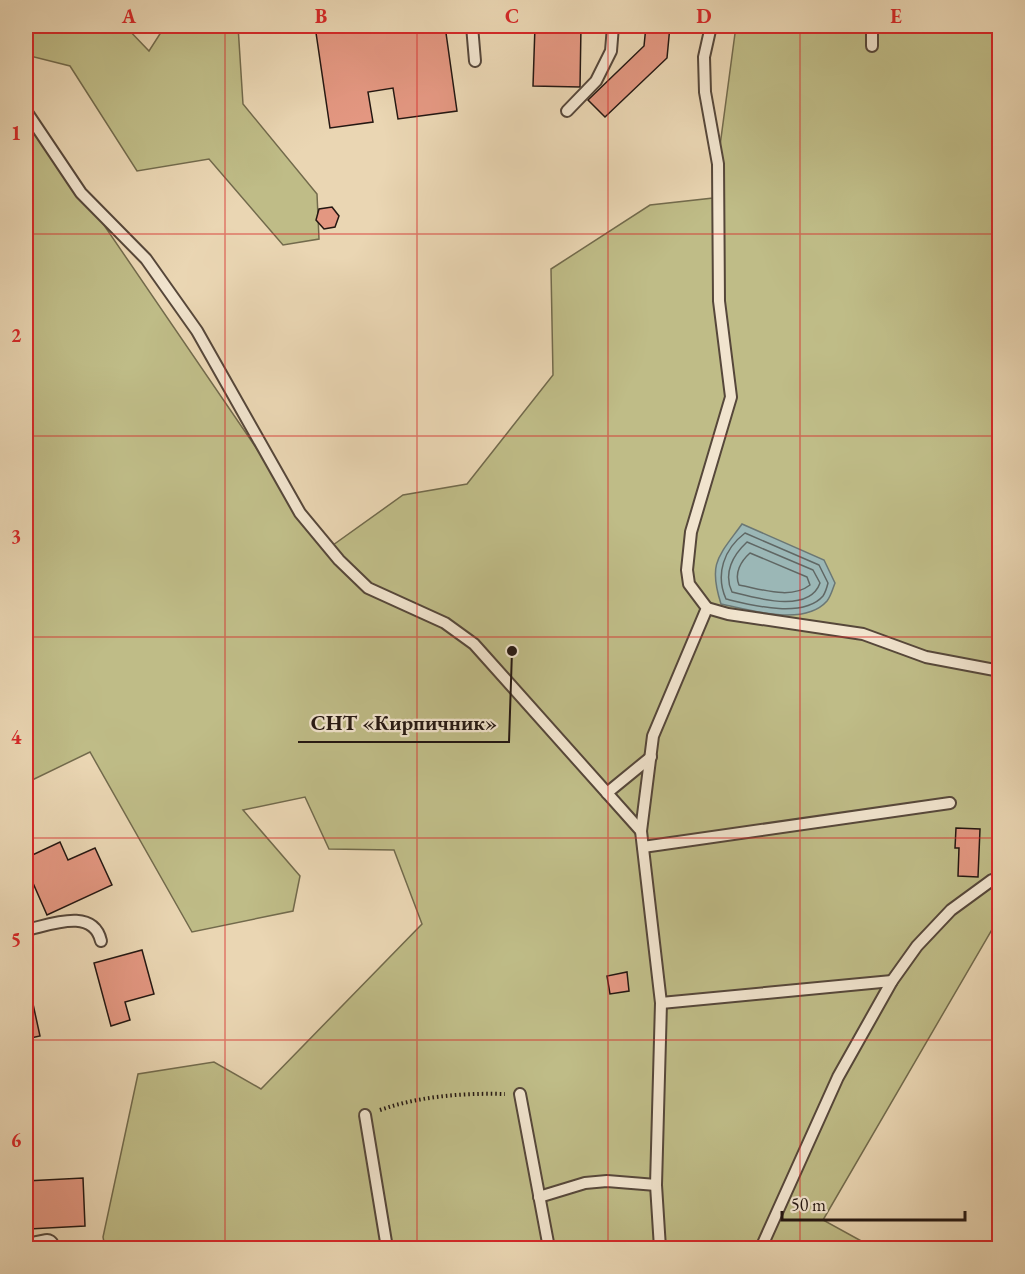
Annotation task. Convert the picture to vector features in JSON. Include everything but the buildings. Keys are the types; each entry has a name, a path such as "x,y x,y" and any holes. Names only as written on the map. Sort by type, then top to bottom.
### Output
{"lane":[{"path":"472,26 475,61"},
{"path":"567,111 596,81 611,51 613,26"},
{"path":"711,26 704,57 705,92 718,164 718,301 731,397 691,532 687,570 689,584 706,608 729,614 863,634 926,657 999,671"},
{"path":"872,26 872,46"},
{"path":"26,111 81,193 146,259 197,331 300,513 339,560 368,588 445,623 474,644 641,831"},
{"path":"660,1248 656,1185 661,1003 641,831 654,736 706,608"},
{"path":"607,793 651,757"},
{"path":"643,847 950,803"},
{"path":"761,1248 838,1077 892,981 917,946 951,910 992,880 999,878"},
{"path":"26,930 72,920 90,922 99,930 101,940"},
{"path":"661,1003 892,981"},
{"path":"520,1094 549,1248"},
{"path":"365,1115 387,1248"},
{"path":"539,1197 585,1183 607,1181 656,1185"}],"path":[{"path":"365,1115 399,1104 460,1093 520,1094"}],"shaded area":[{"path":"26,26 125,26 149,51 165,26 238,26 243,104 317,194 319,239 283,245 209,159 137,171 70,66 26,55"},
{"path":"736,26 999,26 999,924 994,926 823,1220 874,1248 105,1248 103,1237 138,1074 214,1062 261,1089 422,924 394,850 329,849 305,797 243,810 300,876 293,911 192,932 90,752 26,783 26,111 326,550 403,495 467,484 553,375 551,269 650,205 713,198"}],"water":[{"path":"742,524 824,560 835,583 827,601 817,609 791,615 762,613 721,604 715,579 718,561 721,553"}],"place":[{"name":"СНТ «Кирпичник»","path":"512,651"}]}
